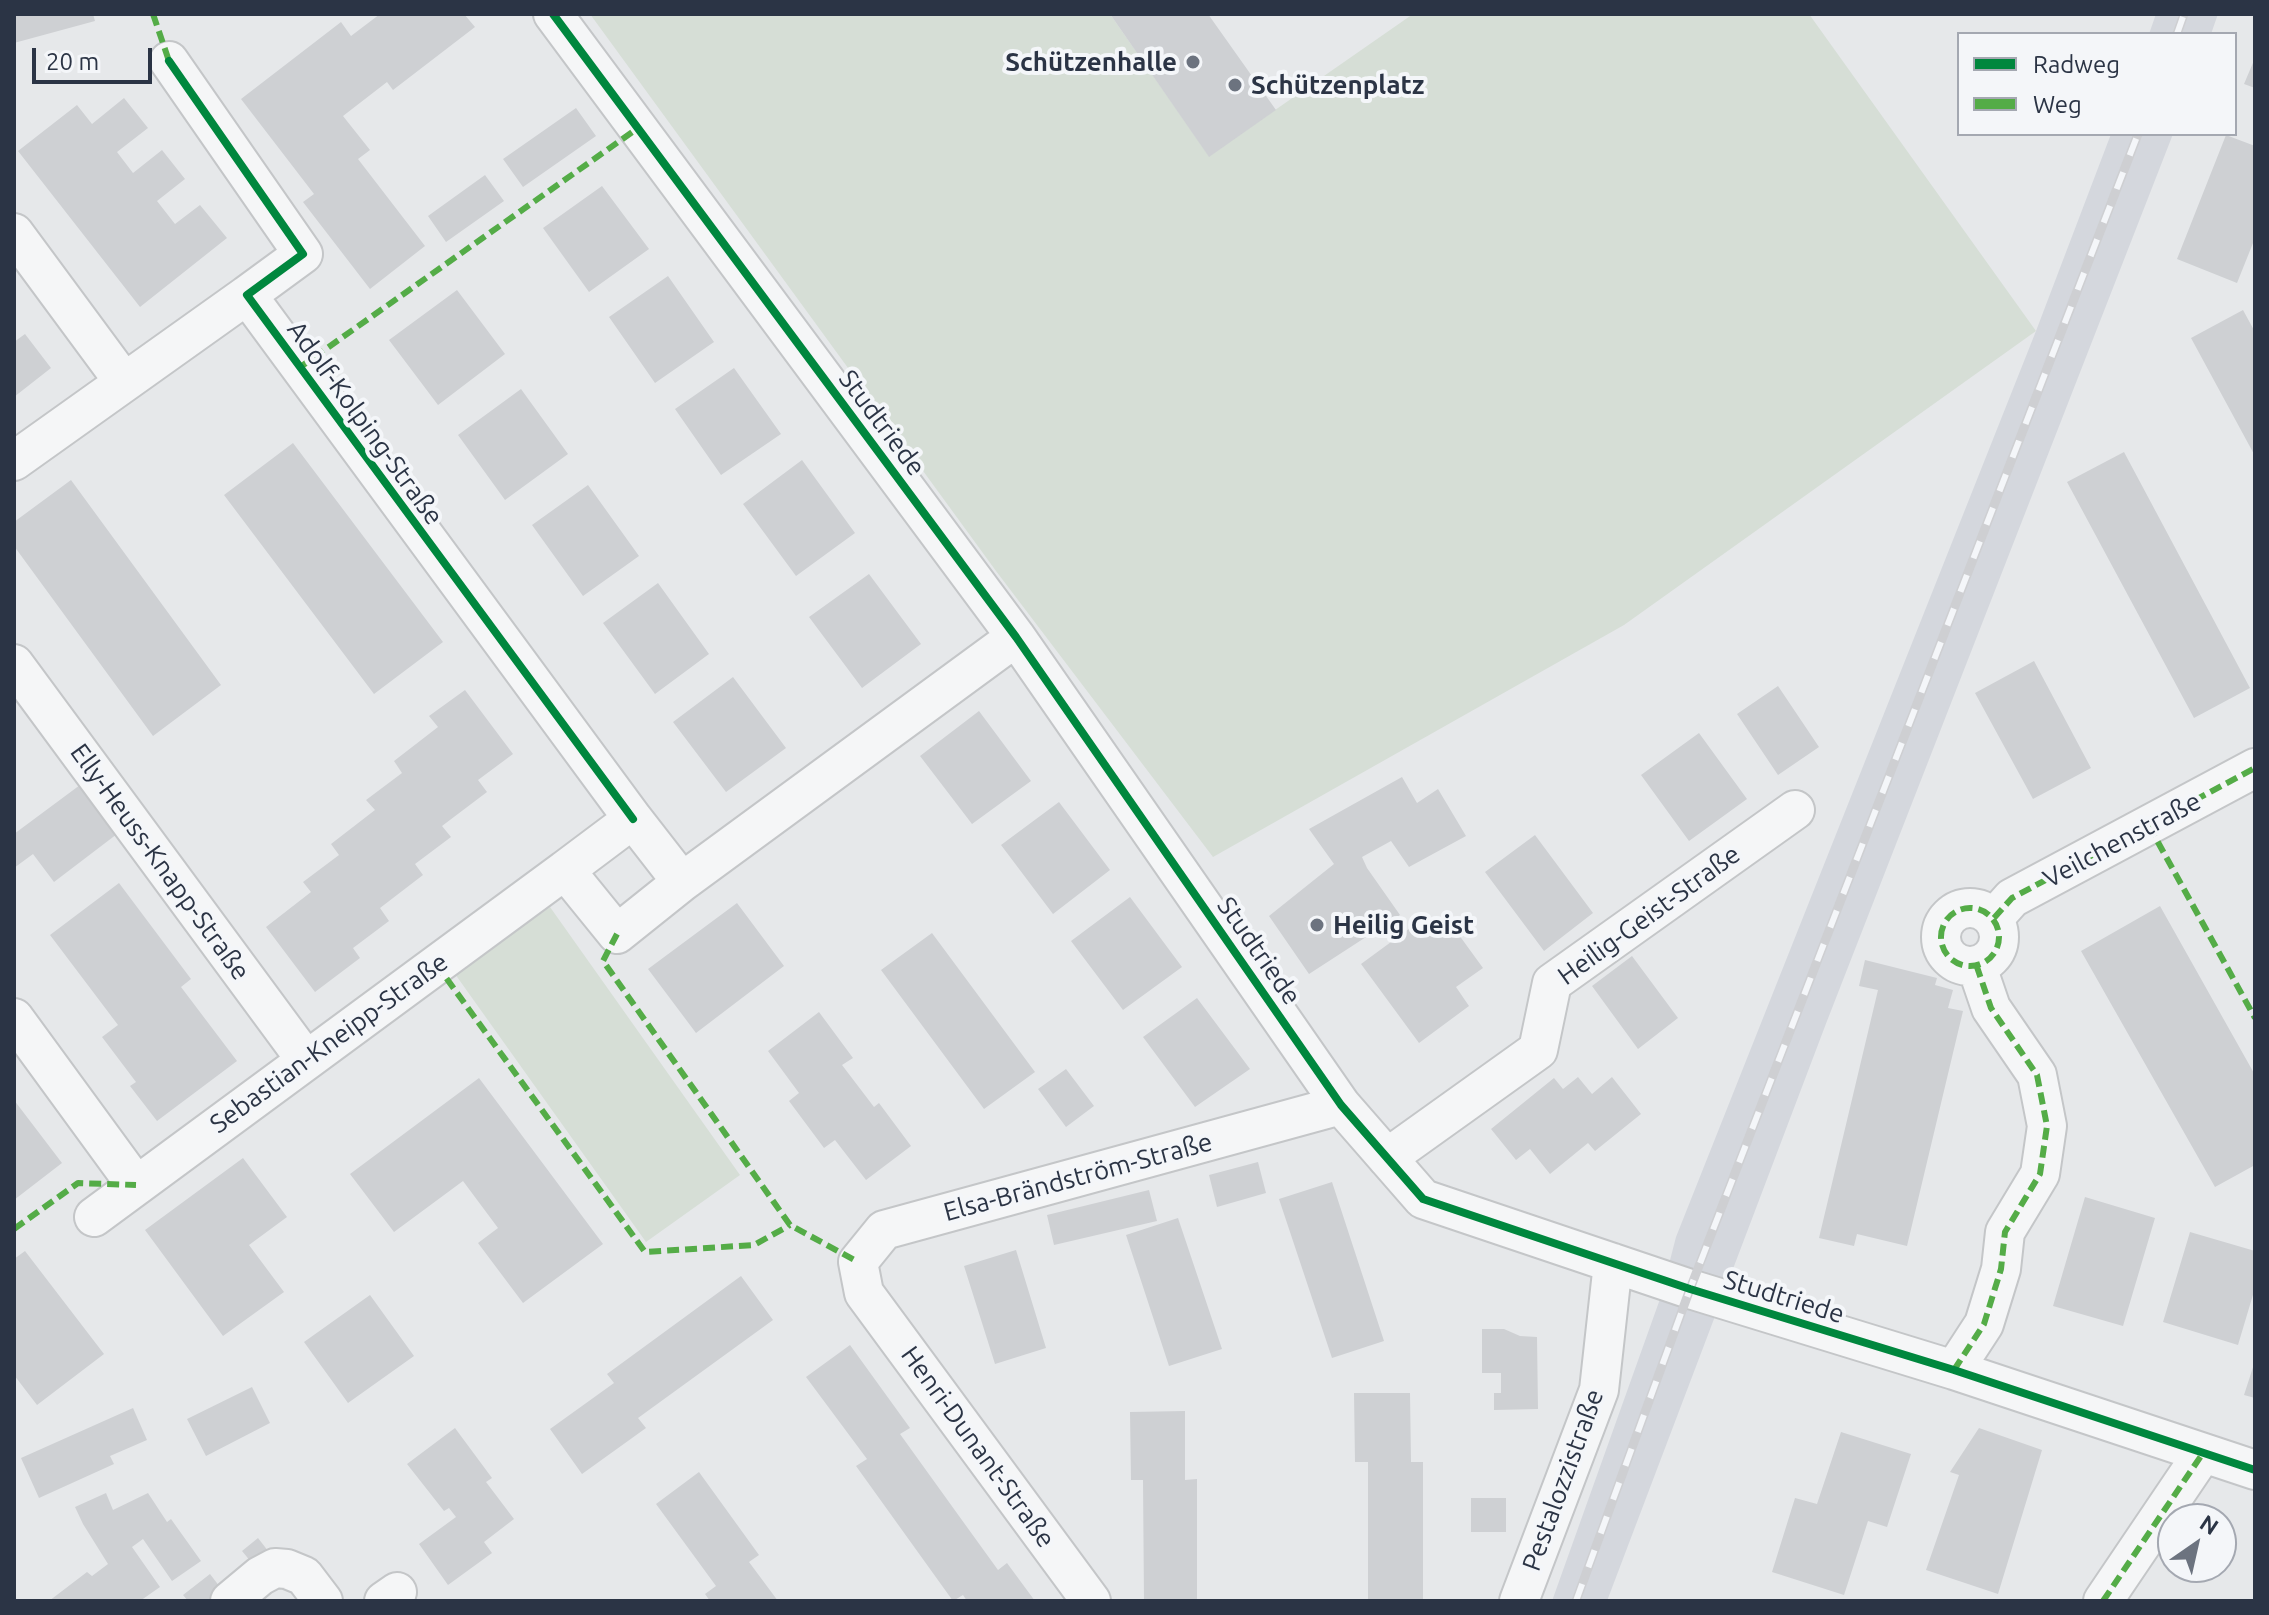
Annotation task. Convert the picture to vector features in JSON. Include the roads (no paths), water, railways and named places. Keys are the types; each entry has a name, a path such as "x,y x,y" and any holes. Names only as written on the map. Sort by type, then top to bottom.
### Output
{"street":[{"name":"Studtriede","path":"553,14 1016,637 1341,1105 1423,1199 1690,1289 1954,1370 2255,1470"},
{"path":"14,461 303,254 169,61"},
{"path":"14,233 124,382"},
{"name":"Adolf-Kolping-Straße","path":"247,295 633,819"},
{"path":"565,870 617,934 682,882 1016,637"},
{"name":"Elly-Heuss-Knapp-Straße","path":"14,664 306,1060"},
{"name":"Veilchenstraße","path":"1994,918 2012,898 2255,768"},
{"name":"Heilig-Geist-Straße","path":"1387,1158 1538,1050 1552,983 1795,810"},
{"path":"633,819 682,882"},
{"name":"Sebastian-Kneipp-Straße","path":"94,1217 633,819"},
{"path":"1975,907 1994,918 2000,937 1994,956 1977,967 1956,964 1941,949 1941,928 1954,911 1975,907"},
{"path":"1954,1370 1984,1324 2001,1269 2005,1232 2040,1174 2047,1126 2037,1075 1991,1008 1977,967"},
{"path":"14,1018 136,1185"},
{"name":"Elsa-Brändström-Straße","path":"864,1293 858,1262 884,1230 1341,1105"},
{"name":"Pestalozzistraße","path":"1519,1601 1599,1390 1613,1263"},
{"name":"Henri-Dunant-Straße","path":"864,1293 1091,1601"},
{"path":"2103,1601 2203,1453"},
{"path":"230,1601 260,1576 275,1568 304,1576 323,1601"}],"railway":[{"path":"2178,32 2184,14"},
{"path":"1576,1601 1690,1289 2137,136"}],"place":[{"name":"Schützenhalle","path":"1193,62"},
{"name":"Schützenplatz","path":"1235,85"},
{"name":"Heilig Geist","path":"1317,925"}]}
